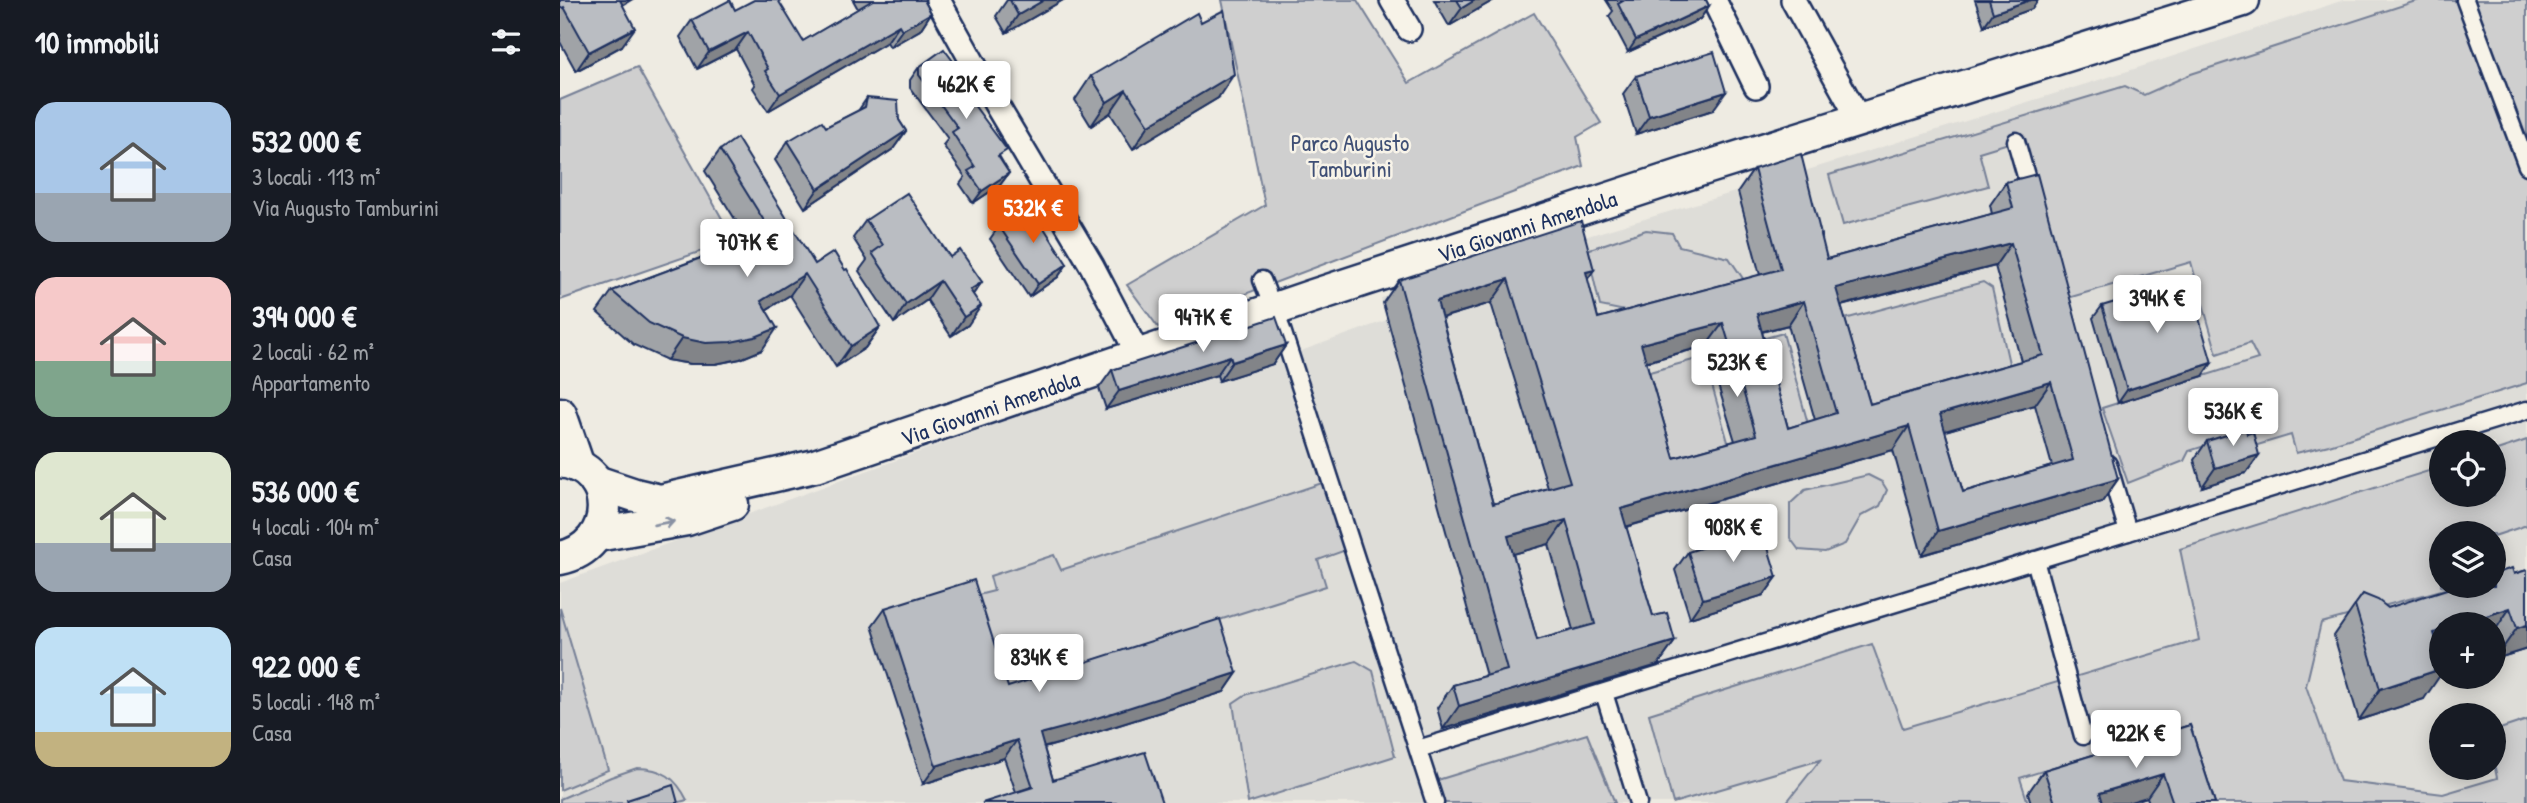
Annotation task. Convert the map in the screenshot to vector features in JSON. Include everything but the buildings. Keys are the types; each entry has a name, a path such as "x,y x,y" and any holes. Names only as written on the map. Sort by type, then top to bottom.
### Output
{"main road":[{"name":"Via Giovanni Amendola","path":"578,469 635,495 660,501 815,466 1139,356 1268,294 1686,174 2243,0"},
{"path":"560,414 578,469 602,494 603,522 597,535"},
{"name":"Via Giovanni Amendola","path":"560,558 581,551 597,535 687,519 751,498 815,466"}],"street":[{"path":"938,0 1092,267 1139,356"},
{"path":"1392,0 1409,29"},
{"path":"1714,0 1756,86"},
{"path":"1793,0 1860,121"},
{"path":"2465,0 2527,166"},
{"path":"2016,141 2036,213"},
{"path":"1268,294 1435,803"},
{"path":"1418,750 2527,410"},
{"path":"2103,444 2128,532"},
{"path":"2035,560 2083,736"},
{"path":"1604,693 1638,803"}],"shaded area":[{"path":"2344,0 2527,0 2527,803 560,803 560,583 1099,386 1265,333 1276,360 1387,320 1381,298 2128,71"}],"green space":[{"name":"Parco Augusto Tamburini","path":"1222,0 1357,0 1409,83 1534,13 1601,123 1577,137 1583,166 1158,327 1127,285 1265,205"},
{"path":"2419,0 2527,0 2527,383 2296,453 2291,435 2234,452 2238,435 2189,451 2184,461 2128,483 2102,408 2258,359 2250,343 2217,354 2191,262 2061,300 2015,141 1979,152 1988,186 1843,225 1829,175 2125,86 2144,95 2191,74"},
{"path":"637,67 734,240 560,300 560,100"},
{"path":"1646,230 1672,233 1679,246 1729,258 1746,283 1645,315 1600,306 1587,250"},
{"path":"1983,282 1992,288 2011,372 1864,415 1841,320"},
{"path":"1783,333 1810,431 1778,440 1751,342"},
{"path":"1704,357 1730,449 1662,469 1635,376"},
{"path":"2527,440 2527,525 2506,532 2506,521 2429,521 2429,593 2321,623 2306,686 2340,781 2443,794 2490,780 2506,780 2506,727 2527,720 2527,803 2196,803 2172,731 2020,778 2028,803 1786,803 1820,760 1673,803 1649,714 1872,644 1903,728 2199,640 2180,549 2429,471 2429,507 2506,507 2506,447"},
{"path":"1868,475 1882,482 1887,490 1880,506 1861,516 1845,544 1825,552 1799,550 1790,538 1790,504 1805,490"},
{"path":"1322,483 1346,550 1318,560 1326,586 1025,682 1019,662 1000,669 978,595 994,591 990,576 1054,555 1061,570"},
{"path":"560,608 608,770 560,790"},
{"path":"1356,661 1373,671 1395,756 1248,803 1233,703 1245,695"},
{"path":"1587,734 1615,803 1435,803 1428,783"},
{"path":"637,768 654,770 668,776 687,800 676,803 560,803 560,799"}]}
